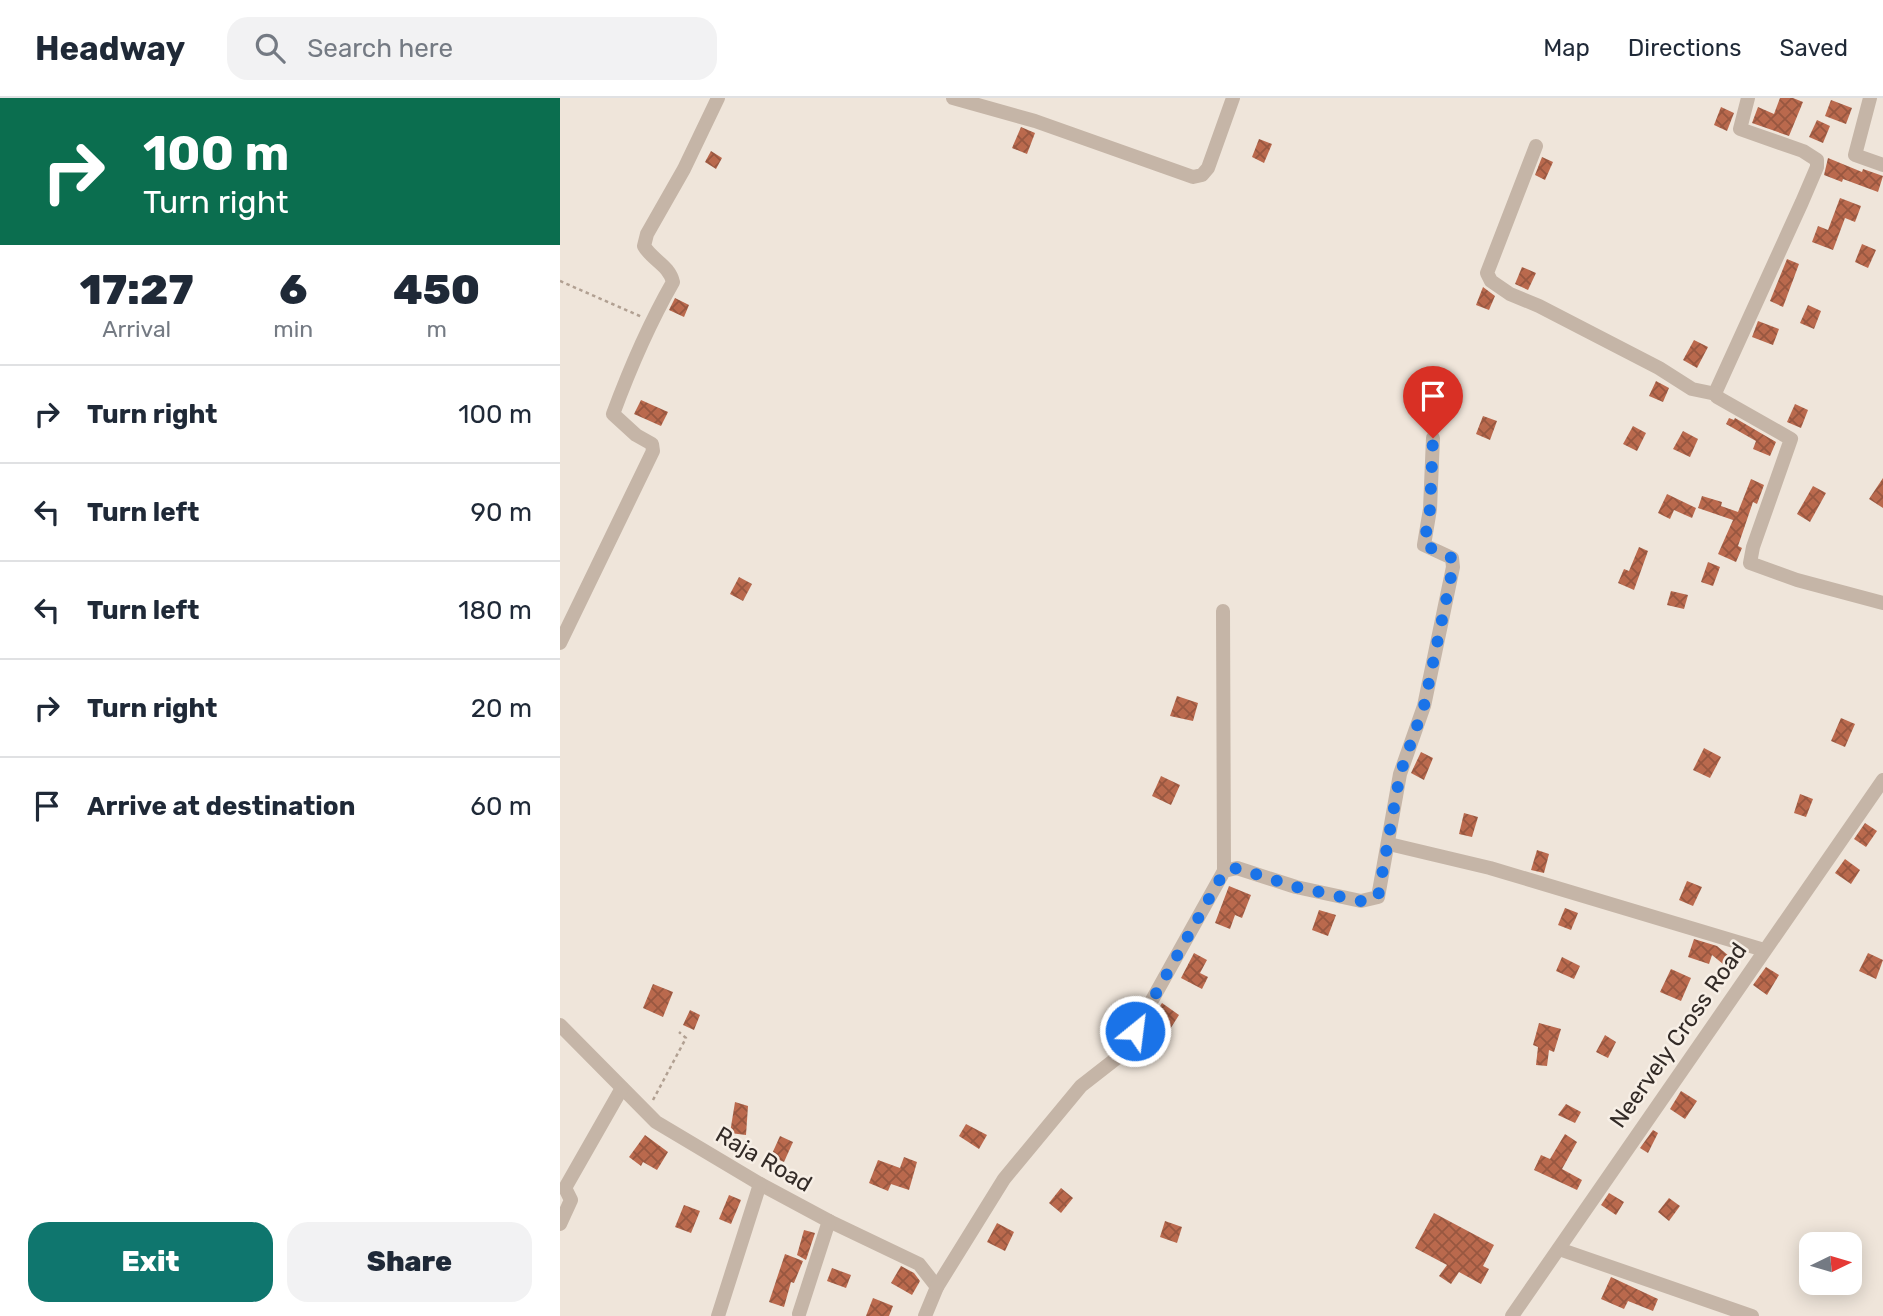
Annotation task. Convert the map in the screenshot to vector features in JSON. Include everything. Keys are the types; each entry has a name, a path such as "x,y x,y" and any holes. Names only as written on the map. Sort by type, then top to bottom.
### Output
{"street":[{"path":"560,643 653,451 652,444 613,414 629,369 673,282 667,269 649,254 644,246 647,234 684,169 718,98"},
{"path":"953,98 1035,121 1193,177 1202,176 1208,168 1233,98"},
{"path":"1716,394 1817,167 1817,160 1802,151 1740,129 1748,98"},
{"path":"1870,98 1855,155 1883,165"},
{"path":"1536,146 1487,273 1491,281 1510,294 1539,306 1658,368 1692,389 1716,394 1791,439 1750,562 1797,580 1883,603"},
{"path":"1224,872 1237,868 1296,887 1361,901 1378,897 1400,774 1424,706 1453,567 1452,558 1424,545 1430,509 1433,438"},
{"path":"925,1316 937,1287 1004,1179 1081,1086 1122,1054 1224,872 1223,611"},
{"name":"Neervely Cross Road","path":"1512,1316 1883,780"},
{"path":"1389,844 1490,868 1764,950"},
{"name":"Raja Road","path":"560,1026 656,1122 760,1184 919,1264 937,1287"},
{"path":"560,1224 571,1200 565,1188 622,1088"},
{"path":"718,1316 760,1184"},
{"path":"799,1314 829,1221"},
{"path":"1559,1249 1752,1316"}],"path":[{"path":"560,281 651,321"},
{"path":"646,1113 686,1038 679,1032"}],"building":[{"path":"1780,98 1793,98 1803,102 1789,136 1752,123 1758,107 1774,114"},
{"path":"1831,100 1852,108 1846,124 1825,116"},
{"path":"1721,107 1734,113 1727,131 1714,125"},
{"path":"1817,120 1830,126 1823,143 1809,137"},
{"path":"1021,127 1035,133 1027,154 1012,148"},
{"path":"1259,139 1272,144 1264,163 1252,157"},
{"path":"711,151 722,158 716,169 705,162"},
{"path":"1542,157 1553,162 1545,180 1535,175"},
{"path":"1828,158 1862,172 1863,169 1883,176 1878,192 1824,175"},
{"path":"1840,198 1861,206 1855,222 1845,218 1833,250 1812,242 1818,226 1828,230"},
{"path":"1862,244 1876,250 1868,268 1855,262"},
{"path":"1787,259 1799,264 1783,307 1770,301"},
{"path":"1522,267 1536,273 1528,290 1515,284"},
{"path":"1483,287 1495,296 1489,310 1476,305"},
{"path":"675,298 689,305 684,317 669,310"},
{"path":"1808,305 1821,311 1814,329 1800,323"},
{"path":"1758,321 1779,329 1773,345 1752,337"},
{"path":"1694,340 1708,347 1697,368 1683,360"},
{"path":"1656,381 1669,388 1663,402 1649,396"},
{"path":"641,400 668,412 661,426 634,414"},
{"path":"1795,404 1808,410 1801,428 1787,422"},
{"path":"1483,416 1497,421 1490,440 1476,434"},
{"path":"1729,418 1735,418 1776,442 1770,456 1753,449 1756,441 1726,424"},
{"path":"1633,426 1646,433 1637,451 1623,444"},
{"path":"1683,431 1698,439 1690,457 1673,449"},
{"path":"1883,478 1883,508 1869,499"},
{"path":"1751,479 1764,485 1757,504 1753,502 1738,546 1742,548 1736,562 1718,554 1733,520 1698,508 1702,496 1722,502 1721,506 1738,512"},
{"path":"1813,486 1826,493 1810,522 1797,514"},
{"path":"1667,494 1696,508 1692,518 1674,510 1670,519 1658,513"},
{"path":"1639,547 1648,551 1634,590 1618,583 1624,569 1629,571"},
{"path":"1708,562 1720,567 1713,586 1701,582"},
{"path":"739,577 752,584 743,601 730,594"},
{"path":"1671,591 1688,595 1684,609 1667,605"},
{"path":"1177,696 1198,703 1193,721 1170,716"},
{"path":"1841,718 1855,724 1845,747 1831,741"},
{"path":"1704,748 1721,757 1710,778 1693,770"},
{"path":"1421,752 1433,758 1424,780 1411,773"},
{"path":"1161,776 1180,785 1171,805 1152,796"},
{"path":"1800,794 1813,799 1806,817 1794,813"},
{"path":"1464,813 1478,817 1472,837 1459,834"},
{"path":"1865,823 1877,831 1866,847 1854,839"},
{"path":"1537,850 1549,854 1544,873 1531,870"},
{"path":"1845,859 1860,870 1851,884 1835,873"},
{"path":"1687,881 1702,887 1693,906 1679,900"},
{"path":"1229,886 1251,895 1242,918 1235,915 1230,929 1215,923"},
{"path":"1565,908 1578,913 1571,930 1558,925"},
{"path":"1319,910 1336,915 1328,936 1312,930"},
{"path":"1694,939 1717,946 1735,961 1728,968 1712,955 1709,964 1688,957"},
{"path":"1194,953 1207,960 1200,973 1208,977 1202,989 1181,978"},
{"path":"1868,953 1883,960 1876,979 1859,971"},
{"path":"1562,957 1580,966 1574,979 1556,971"},
{"path":"1766,967 1779,975 1767,995 1753,985"},
{"path":"1671,969 1691,978 1681,1001 1660,992"},
{"path":"653,984 673,992 663,1017 643,1008"},
{"path":"1162,1003 1179,1015 1167,1034 1150,1023"},
{"path":"690,1010 700,1015 694,1030 683,1025"},
{"path":"1539,1023 1561,1029 1554,1052 1549,1050 1547,1066 1536,1065 1538,1047 1533,1045"},
{"path":"1605,1035 1616,1042 1608,1058 1596,1052"},
{"path":"1681,1091 1697,1101 1685,1119 1670,1109"},
{"path":"735,1102 748,1106 746,1135 730,1133"},
{"path":"1566,1104 1581,1112 1575,1123 1558,1115"},
{"path":"966,1124 987,1135 979,1149 959,1136"},
{"path":"1653,1130 1658,1133 1648,1153 1640,1148"},
{"path":"1565,1134 1577,1142 1562,1169 1582,1180 1577,1190 1534,1170 1541,1155 1550,1159"},
{"path":"645,1135 668,1152 657,1170 643,1162 641,1166 629,1157"},
{"path":"780,1136 793,1142 784,1162 771,1156"},
{"path":"904,1157 917,1162 909,1190 891,1184 888,1191 869,1183 878,1160 900,1168"},
{"path":"1061,1188 1073,1198 1061,1213 1049,1203"},
{"path":"1609,1193 1624,1202 1616,1215 1601,1205"},
{"path":"729,1195 741,1200 731,1224 719,1219"},
{"path":"1669,1198 1680,1206 1669,1221 1658,1212"},
{"path":"684,1205 700,1211 691,1233 675,1227"},
{"path":"1434,1213 1494,1245 1483,1266 1489,1269 1481,1284 1459,1272 1451,1284 1439,1276 1447,1265 1415,1248"},
{"path":"1165,1221 1182,1227 1177,1243 1160,1237"},
{"path":"997,1223 1014,1232 1005,1251 987,1242"},
{"path":"804,1230 815,1233 806,1260 797,1255"},
{"path":"785,1254 803,1261 794,1283 791,1282 784,1307 769,1302"},
{"path":"901,1266 914,1273 920,1281 912,1295 891,1283"},
{"path":"832,1268 851,1275 846,1288 827,1281"},
{"path":"1611,1277 1658,1299 1653,1311 1628,1301 1624,1309 1601,1299"},
{"path":"873,1298 893,1306 889,1316 866,1316"}],"route":[{"path":"1135,1031 1224,872 1237,868 1296,887 1361,901 1378,897 1400,774 1424,706 1453,567 1452,558 1424,545 1430,509 1433,438"}]}
